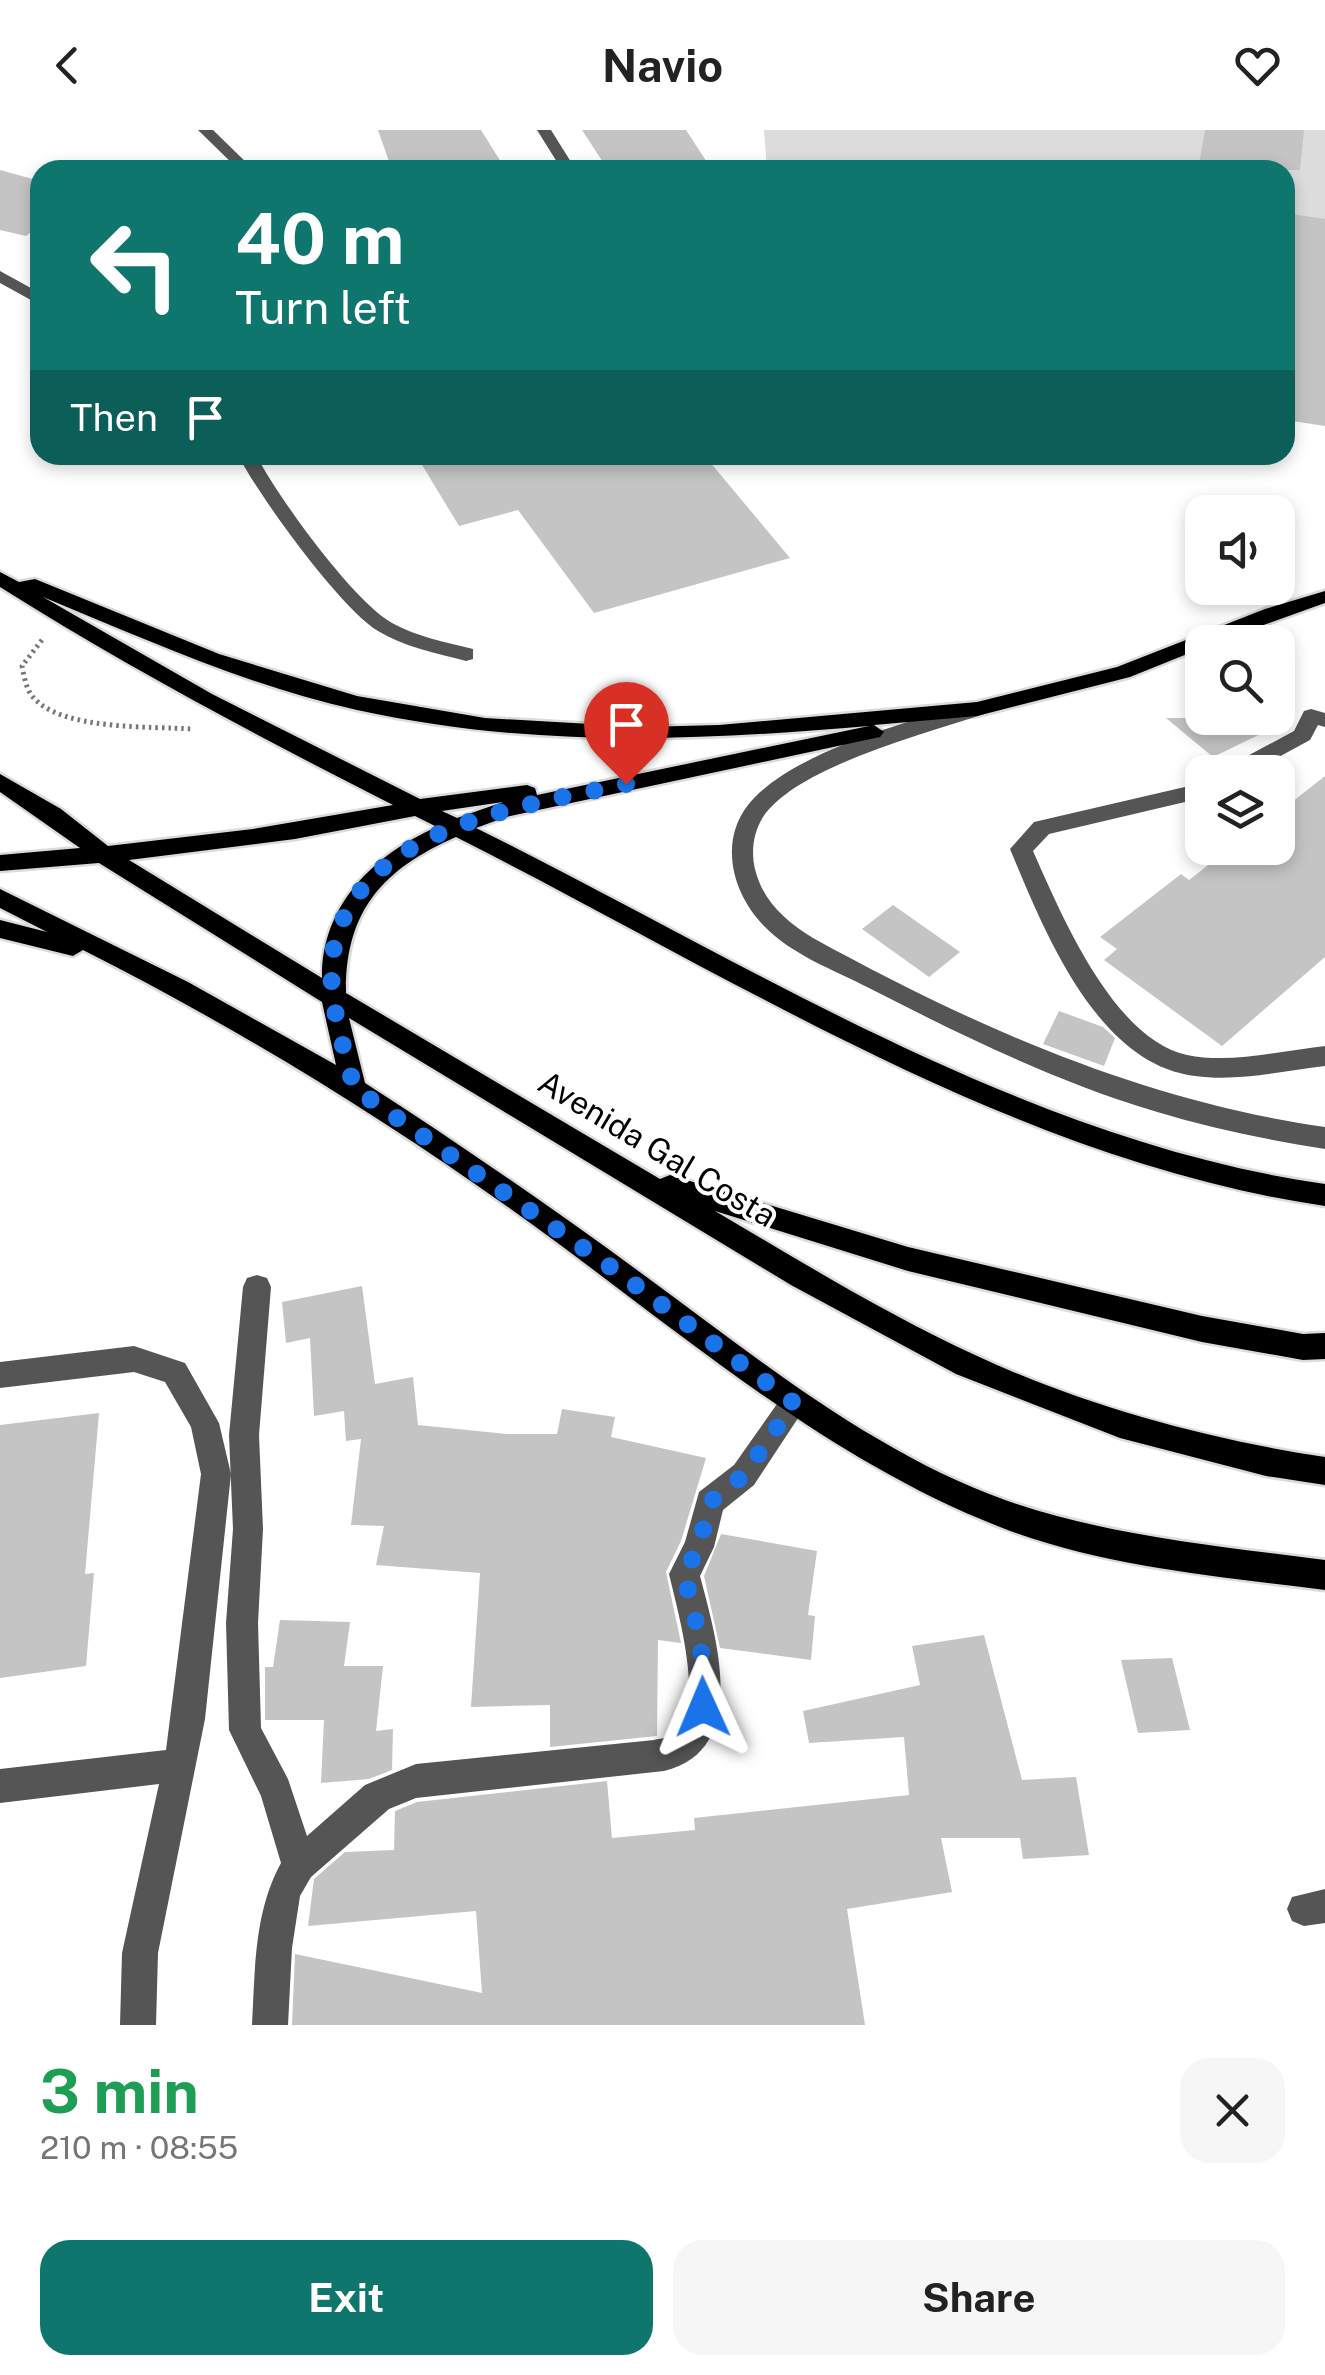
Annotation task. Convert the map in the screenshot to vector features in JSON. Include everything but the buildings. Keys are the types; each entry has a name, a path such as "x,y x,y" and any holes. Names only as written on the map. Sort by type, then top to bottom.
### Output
{"main road":[{"path":"0,575 212,659 356,703 485,725 572,732 700,732 977,709"},
{"path":"0,575 99,642 414,808 894,1050 1092,1137 1244,1182 1325,1195"},
{"path":"1272,613 1325,578"},
{"path":"354,1088 333,996 333,953 346,917 370,880 400,855 456,826 502,810 977,709 1122,672 1272,613 1325,597"},
{"name":"Avenida Gal Costa","path":"0,782 53,815 104,855 333,996 801,1276 966,1365 1120,1424 1266,1462 1325,1471"},
{"path":"0,864 104,855 336,824 512,794 587,793"},
{"path":"0,898 210,1002 354,1088 615,1270 794,1403 964,1498 1055,1529 1195,1558 1325,1575"},
{"path":"0,930 128,963"},
{"path":"632,1174 908,1258 1202,1329 1303,1346 1325,1346"}],"street":[{"path":"206,130 238,160"},
{"path":"544,130 563,160"},
{"path":"0,276 30,294"},
{"path":"253,465 270,494 376,621 401,635 466,654"},
{"path":"977,709 819,769 761,804 746,829 741,852 750,891 772,920 805,944 984,1036 1061,1070 1252,1128 1325,1138"},
{"path":"1267,755 1303,735 1311,716 1325,720"},
{"path":"1185,794 1042,828 1022,849 1083,967 1137,1043 1167,1060 1195,1066 1325,1056"},
{"path":"257,1286 244,1434 248,1529 242,1623 245,1730 276,1791 299,1865"},
{"path":"0,1374 134,1360 175,1372 204,1423 216,1474 208,1575 180,1765 140,1953 138,2025"},
{"path":"270,2025 274,1948 284,1892 299,1865 377,1797 416,1781 654,1756 673,1753 690,1743 701,1727 701,1642 684,1574 699,1547 710,1502 744,1475 794,1403"},
{"path":"0,1786 180,1765"}],"shaded area":[{"path":"764,130 1325,130 1325,268 1295,274 1295,160 766,160"}],"route":[{"path":"626,784 502,810 456,826 400,855 370,880 346,917 333,953 333,996 354,1088 615,1270 794,1403 744,1475 710,1502 699,1547 684,1574 701,1642 703,1707"}]}
